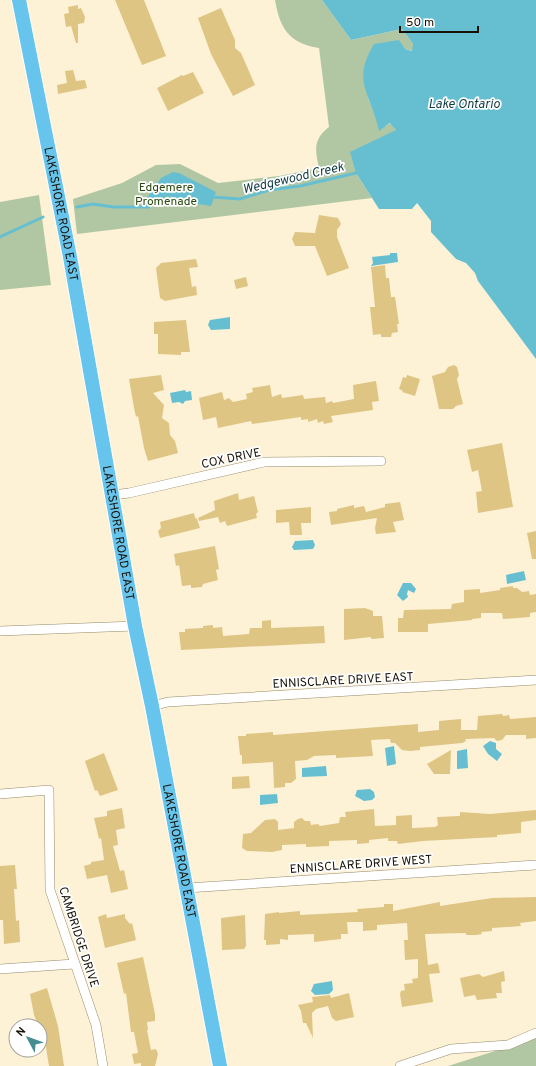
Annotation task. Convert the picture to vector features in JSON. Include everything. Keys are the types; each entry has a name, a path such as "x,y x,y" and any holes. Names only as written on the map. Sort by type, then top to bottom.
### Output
{"main road":[{"name":"LAKESHORE ROAD EAST","path":"19,0 38,102 61,211 113,495 134,626 152,706 220,1066"}],"street":[{"name":"COX DRIVE","path":"113,495 129,493 264,462 381,461"},
{"path":"0,631 134,626"},
{"name":"ENNISCLARE DRIVE EAST","path":"152,706 168,702 536,680"},
{"name":"CAMBRIDGE DRIVE","path":"0,794 49,790 50,890 96,1025 102,1066"},
{"name":"ENNISCLARE DRIVE WEST","path":"187,888 536,865"},
{"path":"0,969 74,964"},
{"path":"400,1066 451,1049 508,1045 536,1033"}],"green space":[{"name":"Edgemere Promenade","path":"275,0 322,0 351,40 402,29 413,44 413,51 405,49 368,98 376,117 379,130 391,123 396,130 356,173 372,198 77,234 73,199 122,183 156,165 180,164 218,183 279,176 319,168 316,145 320,136 329,127 319,48 300,42 288,33 283,27"},
{"path":"39,195 51,285 0,290 0,202"},
{"path":"536,1038 536,1066 448,1066"}],"water":[{"name":"Lake Ontario","path":"322,0 536,0 536,359 478,281 475,273 466,263 456,259 431,232 431,221 417,203 412,209 379,209 356,173 350,152 396,130 390,123 379,131 363,78 367,57 374,44 399,40 405,49 412,51 413,44 402,29 351,40"},
{"path":"173,172 179,173 216,192 211,206 185,202 167,196 148,209 144,202 161,178"},
{"path":"390,253 397,253 398,262 371,266 373,263 372,257 390,255"},
{"path":"230,317 230,329 211,330 208,325 210,320"},
{"path":"185,390 186,392 191,391 192,400 185,401 183,404 179,402 172,403 170,393"},
{"path":"313,540 315,545 313,549 294,550 292,547 295,541"},
{"path":"524,571 526,580 507,584 506,575"},
{"path":"403,583 411,583 416,589 414,593 408,590 408,597 403,601 397,595"},
{"path":"490,741 496,743 496,749 502,754 497,761 488,754 483,746"},
{"path":"394,746 396,764 387,766 385,748"},
{"path":"467,749 468,768 457,769 457,751"},
{"path":"326,766 327,776 302,777 302,768"},
{"path":"370,789 374,792 375,797 372,800 364,801 355,796 357,790"},
{"path":"277,794 278,803 260,805 260,795"},
{"path":"332,981 333,990 329,994 315,995 311,991 314,984"}],"building":[{"path":"115,0 144,0 166,56 142,65"},
{"path":"78,5 78,9 81,8 85,17 84,23 78,24 78,43 76,43 71,26 66,27 64,14 69,13 68,7"},
{"path":"221,8 235,40 235,48 241,53 255,85 233,96 211,54 198,18"},
{"path":"73,70 76,81 85,80 87,88 58,94 57,85 67,83 65,71"},
{"path":"193,72 204,93 168,111 157,88 182,75 183,76"},
{"path":"319,215 338,218 341,224 337,230 337,237 349,268 327,276 315,246 295,246 292,239 295,232 315,233"},
{"path":"196,259 198,267 189,268 192,287 196,286 197,295 165,301 160,298 156,268 161,263"},
{"path":"385,265 386,278 389,278 391,297 395,297 399,324 397,324 398,332 392,333 391,337 381,337 381,334 373,335 370,307 375,307 371,267"},
{"path":"246,277 248,286 236,289 234,280"},
{"path":"186,320 190,352 181,352 181,355 158,354 158,334 154,334 154,322"},
{"path":"454,365 457,367 459,375 457,379 463,404 456,406 453,409 439,409 432,376 445,372 448,367"},
{"path":"161,375 164,390 153,393 164,405 162,418 169,423 170,435 175,441 178,453 148,461 138,416 136,417 129,379"},
{"path":"407,375 420,379 415,396 402,392 403,391 399,389 403,377 406,378"},
{"path":"376,381 379,401 372,402 373,410 331,416 333,422 324,424 323,421 318,423 317,419 308,422 308,419 301,420 301,417 252,424 251,421 218,428 216,417 203,420 199,398 222,392 224,400 229,398 233,402 247,399 246,394 253,392 252,388 270,385 272,397 281,394 282,398 303,395 304,399 325,397 326,403 332,401 333,403 354,399 353,385"},
{"path":"502,443 513,507 478,513 476,492 482,491 478,470 472,472 467,450"},
{"path":"238,493 239,500 254,496 258,512 256,514 257,518 227,526 225,521 220,523 218,517 199,521 198,518 215,510 214,501"},
{"path":"400,502 404,520 393,522 396,532 376,534 375,528 377,518 331,525 329,512 337,511 337,509 354,505 354,508 364,506 366,512 385,507 385,504"},
{"path":"311,507 311,523 301,523 302,535 290,535 289,522 276,523 276,510"},
{"path":"194,513 200,528 160,538 158,531 161,528 160,522"},
{"path":"536,531 536,559 532,559 527,533"},
{"path":"215,546 219,569 216,570 218,580 203,584 202,587 191,588 191,585 182,586 179,565 176,566 174,554"},
{"path":"513,586 513,588 517,588 522,592 529,591 530,595 536,594 536,612 530,613 530,617 503,619 502,613 481,613 481,618 472,620 428,624 428,632 398,632 398,618 403,618 404,610 451,609 452,604 464,602 464,590 480,589 480,593 500,590 500,588"},
{"path":"365,608 373,611 373,616 382,616 384,638 371,639 371,637 344,640 344,609"},
{"path":"271,620 271,628 324,626 325,643 181,650 179,632 185,632 185,629 203,628 203,626 213,625 213,628 222,627 223,636 249,634 250,628 262,628 262,621"},
{"path":"502,714 503,716 509,715 510,719 536,717 536,738 526,739 526,735 506,735 502,740 497,741 494,738 465,739 466,741 462,743 420,747 420,750 410,751 402,750 395,743 391,743 390,739 371,740 373,756 336,758 336,755 314,756 307,760 295,761 296,779 291,783 285,783 285,787 274,788 273,762 242,764 242,755 240,755 238,736 246,736 246,734 273,732 273,735 418,724 418,732 439,730 439,721 461,719 461,730 477,730 478,716"},
{"path":"451,750 450,774 434,774 427,764"},
{"path":"104,753 118,790 100,796 97,790 95,791 85,761"},
{"path":"249,776 250,788 232,789 232,777"},
{"path":"122,808 125,828 116,830 118,845 113,846 120,871 124,870 128,889 111,893 107,875 87,879 84,866 91,864 91,862 104,860 101,838 99,839 94,818 107,816 107,811"},
{"path":"374,809 375,826 396,825 396,816 412,815 412,828 435,827 438,825 437,817 460,816 460,812 490,814 536,810 536,820 521,822 521,833 497,835 497,837 423,841 398,844 397,841 388,841 388,838 369,840 369,843 357,844 357,840 329,841 329,846 306,847 306,844 282,845 282,850 272,852 247,851 242,848 243,834 251,833 265,820 275,819 278,822 278,830 294,828 294,822 302,818 305,821 310,821 311,825 318,824 320,826 339,823 340,817 346,817 345,812"},
{"path":"15,865 17,889 14,889 16,921 19,920 20,942 4,944 3,920 0,920 0,866"},
{"path":"536,897 536,921 520,923 521,926 492,928 492,931 481,932 482,934 476,935 466,935 466,933 425,934 428,965 438,963 440,973 429,974 433,1002 402,1007 400,994 401,991 405,990 404,984 413,983 412,979 418,978 418,959 405,960 404,940 408,940 407,923 377,925 377,930 363,931 363,922 347,922 348,934 341,934 341,939 314,942 314,934 288,935 288,940 280,939 280,944 266,945 266,940 264,940 265,914 300,911 300,915 358,912 357,909 384,907 384,904 393,904 393,911 440,902 440,906 492,898"},
{"path":"106,914 107,918 125,914 125,918 130,924 132,923 136,940 105,948 98,917"},
{"path":"245,915 246,946 244,949 222,950 221,918"},
{"path":"143,957 155,1014 155,1021 147,1022 147,1030 151,1050 156,1049 158,1054 155,1066 141,1066 141,1063 134,1064 132,1054 138,1053 134,1032 131,1032 126,993 124,994 117,963"},
{"path":"504,971 505,981 501,982 502,993 496,993 497,998 477,1000 475,995 464,997 460,978 479,974 483,977"},
{"path":"47,988 58,1026 64,1066 49,1066 48,1018 35,1018 30,994"},
{"path":"349,993 354,1017 336,1021 332,1018 328,1006 316,1009 312,1013 313,1038 306,1023 303,1023 301,1011 298,1005 313,1002 312,997 330,995 331,998"}],"waterway":[{"name":"Wedgewood Creek","path":"212,197 240,199 269,190 300,186 356,173"},
{"name":"Wedgewood Creek","path":"77,207 93,204 113,207 147,207 149,205"},
{"name":"Wedgewood Creek","path":"0,237 43,217"}]}
